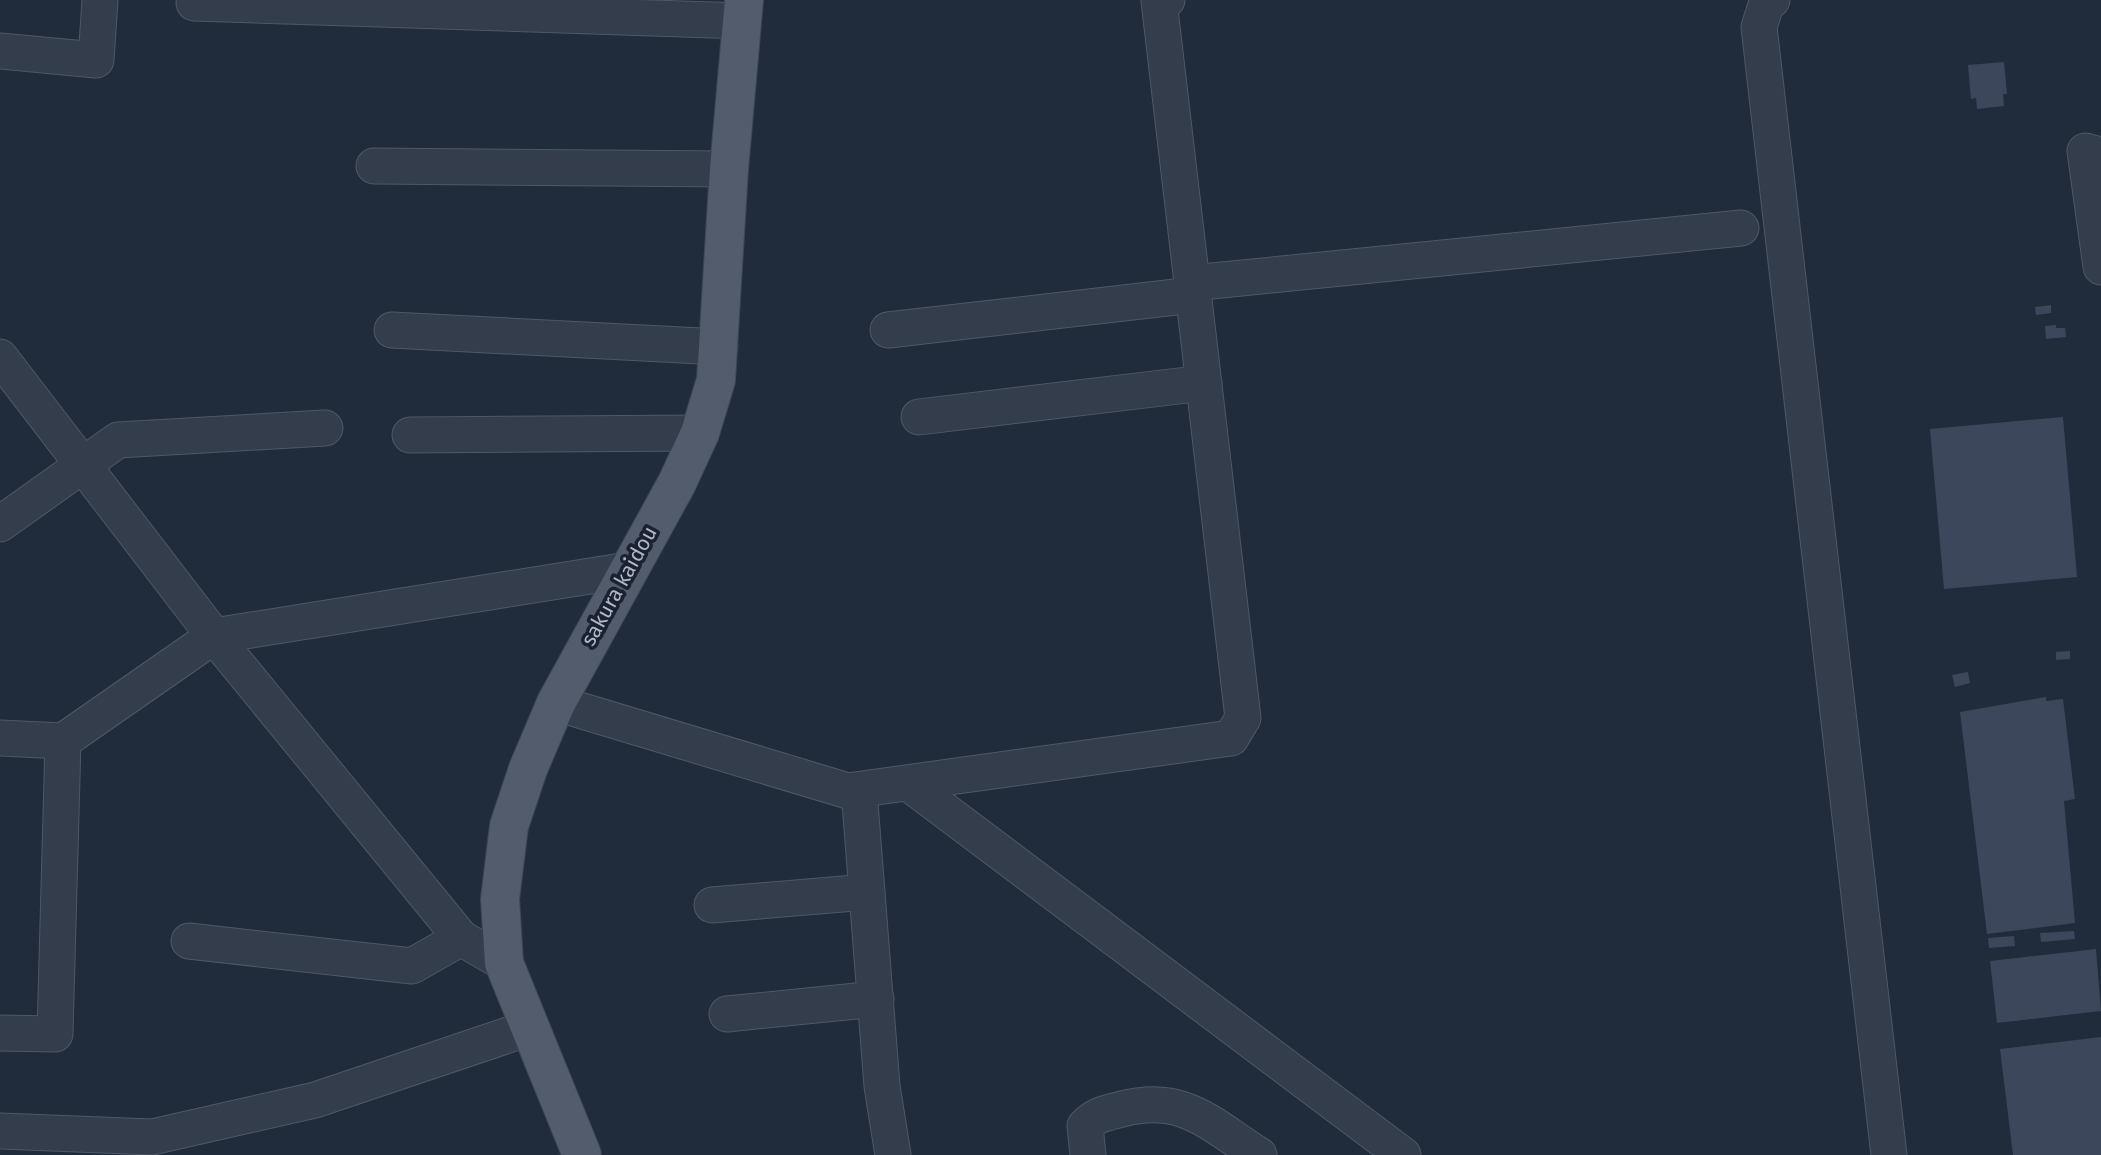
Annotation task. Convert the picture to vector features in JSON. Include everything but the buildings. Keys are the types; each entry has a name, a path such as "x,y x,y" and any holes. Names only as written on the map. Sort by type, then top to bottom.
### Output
{"main road":[{"name":"sakura kaidou","path":"582,1155 504,963 500,899 509,826 528,769 556,702 677,483 700,433 716,380 729,169 743,10"}],"street":[{"path":"0,51 96,60 100,0"},
{"path":"556,702 848,791 1231,738 1243,719 1162,0"},
{"path":"1772,0 1766,5 1759,27 1889,1155"},
{"path":"194,3 743,10"},
{"path":"2101,155 2085,151 2101,267"},
{"path":"374,166 729,169"},
{"path":"888,330 1193,289 1741,228"},
{"path":"392,330 720,347"},
{"path":"0,357 214,636 461,938 504,963"},
{"path":"919,417 1204,383"},
{"path":"0,524 118,440 325,428"},
{"path":"410,435 700,433"},
{"path":"0,738 64,741 214,636 628,570"},
{"path":"0,1033 55,1034 64,741"},
{"path":"908,783 1403,1155"},
{"path":"859,790 882,1086 893,1155"},
{"path":"712,905 867,892"},
{"path":"189,942 412,966 461,938"},
{"path":"727,1014 876,999"},
{"path":"0,1131 152,1137 315,1100 529,1028"},
{"path":"1088,1155 1085,1126 1094,1116 1147,1102 1172,1105 1203,1117 1252,1153"}]}
